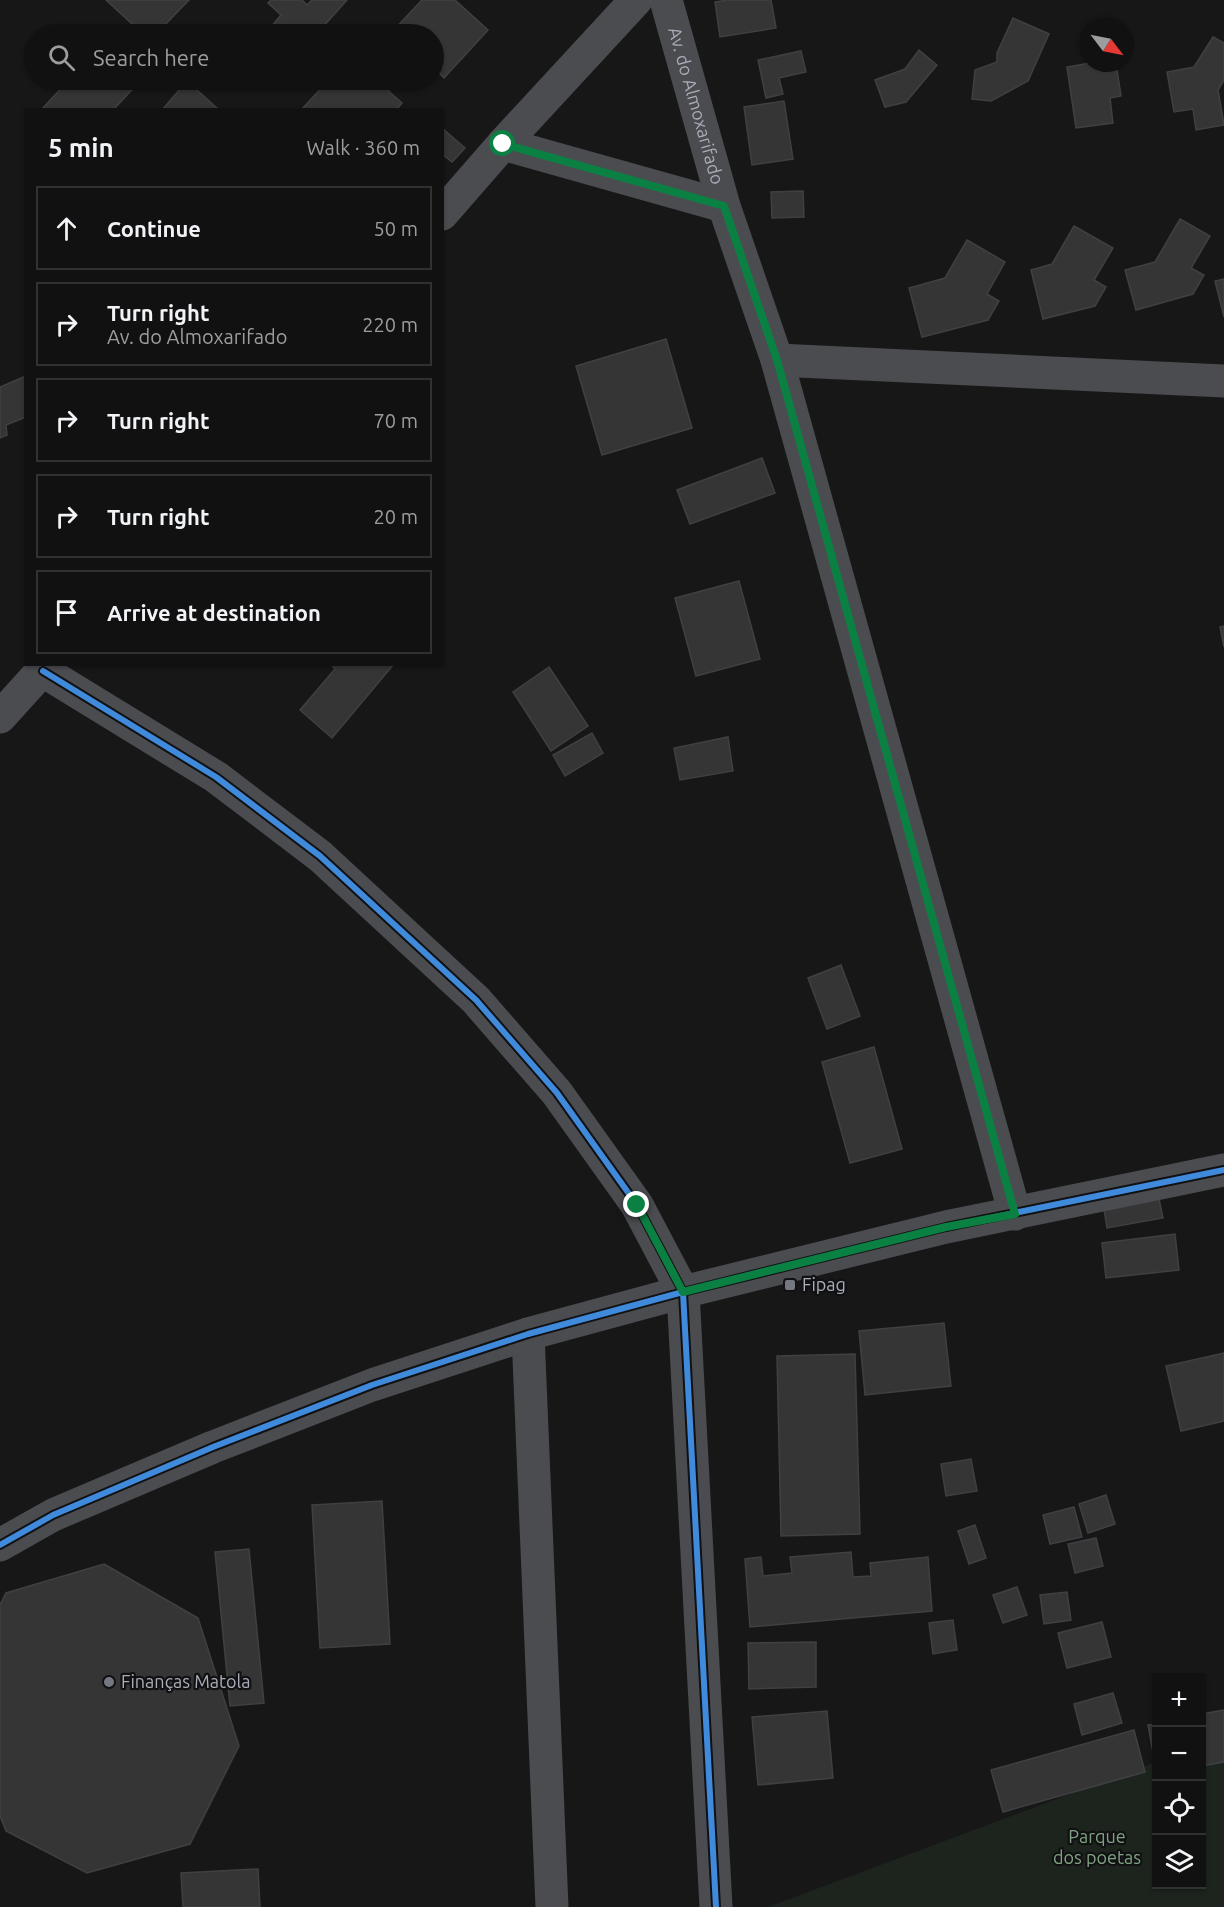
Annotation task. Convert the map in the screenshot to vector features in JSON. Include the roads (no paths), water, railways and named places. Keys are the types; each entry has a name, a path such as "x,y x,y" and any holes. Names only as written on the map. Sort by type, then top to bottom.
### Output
{"street":[{"path":"444,212 636,0"},
{"name":"Av. do Almoxarifado","path":"666,0 724,206 777,360 1015,1214"},
{"path":"503,144 724,206"},
{"path":"777,360 1224,381"},
{"path":"0,717 46,668 216,777 301,841 400,928 476,1000 557,1093 637,1205 683,1292 716,1907 707,1907"},
{"path":"0,1545 53,1515 213,1447 372,1385 528,1334 683,1292 946,1227 1224,1170"},
{"path":"528,1334 552,1907"}],"place":[{"name":"Fipag","path":"790,1285"},
{"name":"Finanças Matola","path":"109,1682"}],"park label":[{"name":"Parque dos poetas","path":"1097,1847"}]}
